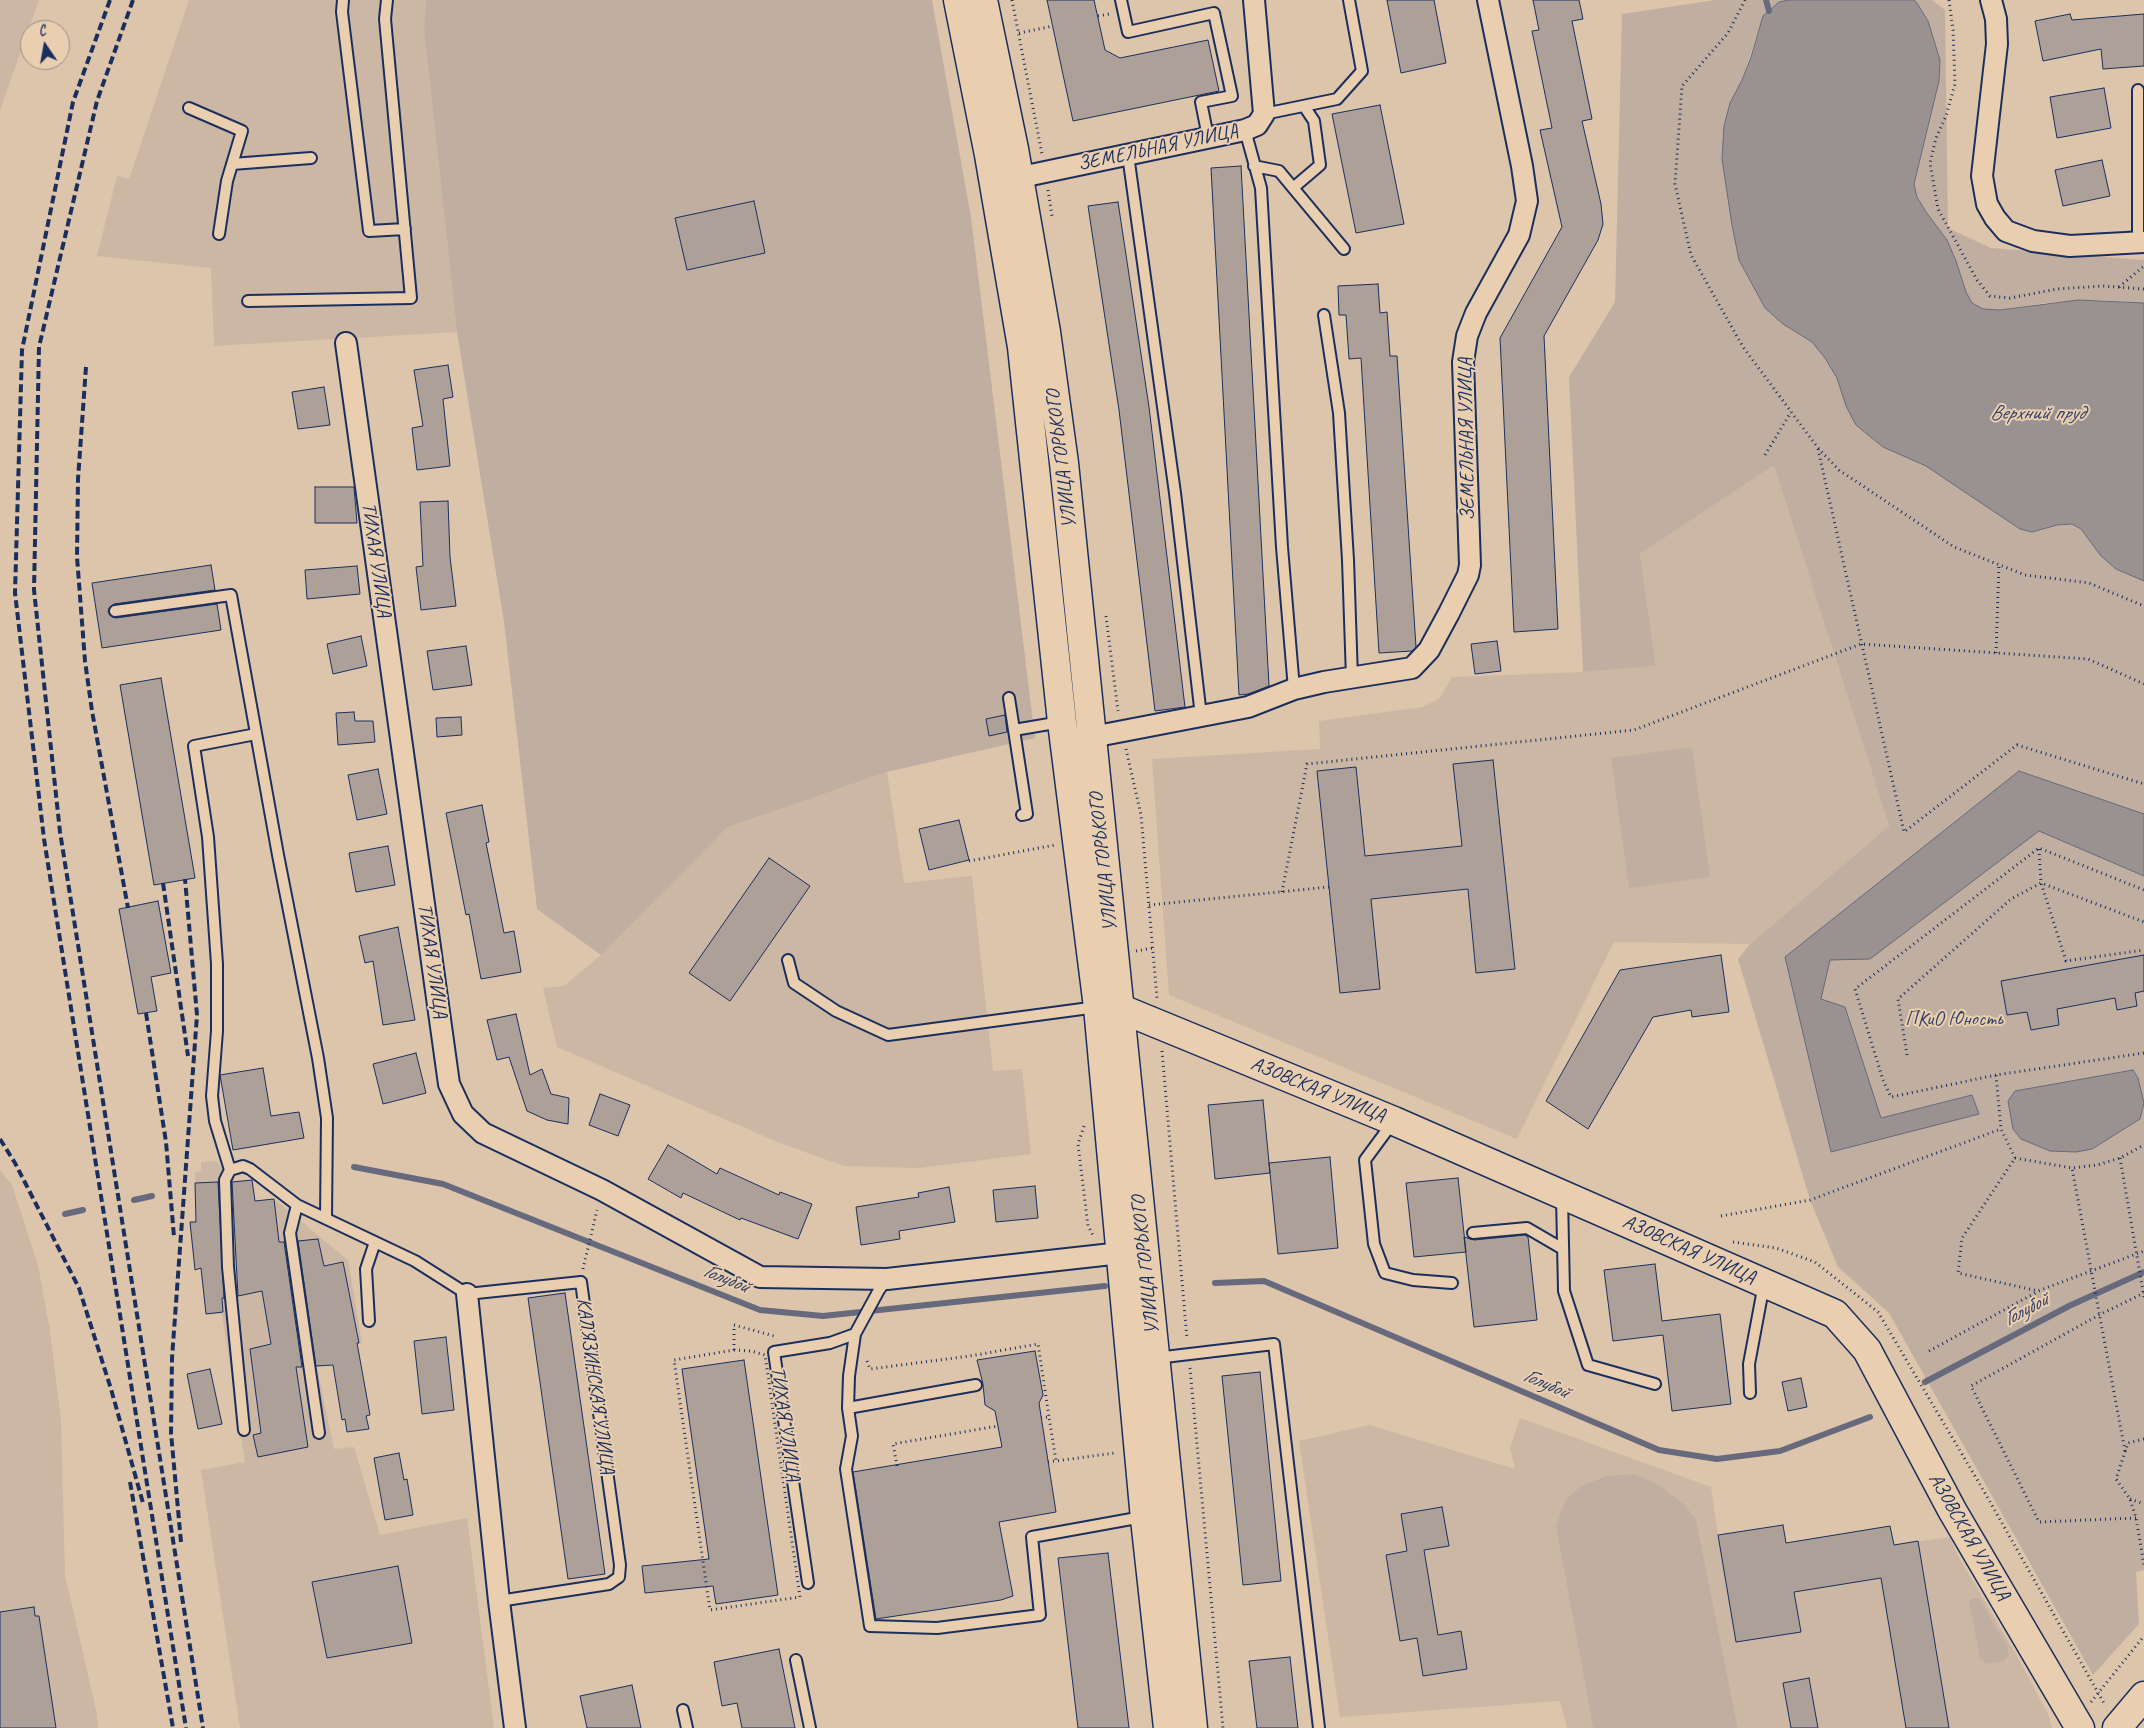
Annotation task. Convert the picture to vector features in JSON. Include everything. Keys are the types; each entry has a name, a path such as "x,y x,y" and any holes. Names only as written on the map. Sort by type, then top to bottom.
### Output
{"main road":[{"name":"УЛИЦА ГОРЬКОГО","path":"958,0 1022,347 1062,722 1109,1007 1156,1358 1194,1728"},
{"name":"УЛИЦА ГОРЬКОГО","path":"983,0 1032,175 1046,332 1064,463 1092,737 1109,1007 1113,1254 1146,1519 1168,1728"},
{"name":"АЗОВСКАЯ УЛИЦА","path":"1109,1007 1159,1024 1394,1121 1835,1314 1867,1350 1952,1510 2080,1728"},
{"path":"2118,1727 2144,1696"}],"street":[{"name":"ЗЕМЕЛЬНАЯ УЛИЦА","path":"993,183 1244,130 1257,125 1264,114 1254,0"},
{"name":"ЗЕМЕЛЬНАЯ УЛИЦА","path":"1092,737 1248,707 1294,689 1412,668 1429,650 1468,575 1470,565 1463,362 1466,345 1476,313 1519,235 1527,201 1522,166 1488,0"},
{"path":"1991,0 1996,19 1997,44 1982,176 1987,204 1994,218 2006,231 2033,241 2070,246 2141,242"},
{"name":"ТИХАЯ УЛИЦА","path":"346,342 449,1084 463,1114 483,1133 602,1190 760,1277 883,1285 1113,1254"},
{"path":"466,1294 499,1601 515,1728"}],"lane":[{"path":"343,0 342,12 369,231 405,229"},
{"path":"248,301 411,298 385,19 387,0"},
{"path":"1121,0 1128,32 1214,13 1232,96 1201,102 1208,137"},
{"path":"1264,114 1337,99 1362,71 1349,0"},
{"path":"2138,90 2141,242"},
{"path":"1293,188 1320,165 1314,121 1304,106"},
{"path":"188,108 242,131 227,181 219,234"},
{"path":"1244,130 1261,188 1282,547 1294,689"},
{"path":"1128,155 1175,493 1201,716"},
{"path":"232,164 311,158"},
{"path":"1254,166 1279,171 1344,249"},
{"path":"1324,315 1339,414 1348,560 1352,678"},
{"path":"115,611 231,595 318,1058 327,1118 326,1218"},
{"path":"1009,698 1027,814 1022,815"},
{"path":"1014,730 1062,722"},
{"path":"230,1170 215,1120 212,1096 217,1031 217,964 208,837 194,746 256,734"},
{"path":"788,960 794,983 836,1011 888,1036 1109,1007"},
{"path":"1394,1121 1365,1160 1374,1244 1385,1273 1413,1280 1452,1283"},
{"path":"244,1430 228,1267 224,1180 230,1170 243,1166 250,1169 297,1205 415,1260 466,1294"},
{"path":"1562,1195 1564,1291 1588,1366 1655,1384"},
{"path":"297,1205 290,1233 319,1433"},
{"path":"1472,1233 1527,1228 1563,1249"},
{"path":"369,1321 366,1269 375,1242"},
{"name":"КАЛЯЗИНСКАЯ УЛИЦА","path":"466,1294 581,1282 620,1565 619,1577 609,1584 499,1601"},
{"path":"1750,1393 1749,1364 1764,1283"},
{"path":"883,1285 855,1334 849,1376 848,1408 852,1436 846,1470 870,1626 937,1628 1040,1615 1032,1537 1137,1518 1146,1519"},
{"name":"ТИХАЯ УЛИЦА","path":"808,1583 774,1352 830,1343 855,1334"},
{"path":"1156,1358 1274,1344 1319,1728"},
{"path":"848,1408 976,1385"},
{"path":"796,1660 810,1728"},
{"path":"683,1710 687,1728"}],"path":[{"path":"1012,0 1019,33 1032,175 1053,220"},
{"path":"1745,0 1728,33 1682,86 1675,184 1691,255 1743,347 1818,448 1839,470 1954,548 2025,575 2089,584 2144,606"},
{"path":"1019,33 1053,26"},
{"path":"2119,287 2144,266"},
{"path":"1765,455 1791,412"},
{"path":"1818,448 1904,832 2017,745 2144,784"},
{"path":"1996,653 1999,564"},
{"path":"1105,613 1120,731 1130,758 1141,816 1223,1728"},
{"path":"1282,892 1307,764 1634,730 1861,644 2088,659 2144,684"},
{"path":"969,860 1063,843"},
{"path":"2039,848 2041,883 2066,961 2144,950"},
{"path":"2039,848 2144,890"},
{"path":"2039,848 1855,989 1890,1097 1996,1075 2144,1053"},
{"path":"1907,1055 1898,999 2011,899 2041,883 2144,922"},
{"path":"1149,906 1329,887"},
{"path":"1996,1075 2001,1129 2015,1158"},
{"path":"1085,1125 1078,1144 1088,1226 1113,1254"},
{"path":"1721,1216 1810,1200 2001,1129"},
{"path":"2015,1158 2072,1168 2097,1165 2120,1158 2144,1145"},
{"path":"2015,1158 1962,1238 1958,1273 2038,1291"},
{"path":"2120,1158 2144,1294 2099,1315 1971,1386 2039,1522 2136,1518"},
{"path":"2072,1168 2125,1451"},
{"path":"581,1282 602,1190"},
{"path":"1730,1242 1776,1248 1815,1262 1878,1312 1985,1493 2118,1727"},
{"path":"1929,1352 2038,1291 2144,1251"},
{"path":"734,1350 734,1325 774,1336 782,1336"},
{"path":"855,1334 870,1369 970,1356 1038,1344 1056,1461"},
{"path":"734,1350 765,1354 800,1597 710,1610 674,1360 734,1350"},
{"path":"1041,1418 1049,1416"},
{"path":"896,1466 893,1444 998,1426"},
{"path":"2144,1439 2128,1443 2116,1479 2130,1499 2136,1518 2144,1565"},
{"path":"1048,1462 1122,1452"},
{"path":"2130,1499 2144,1504"},
{"path":"2097,1692 2144,1636"}],"shaded area":[{"path":"0,0 39,0 32,20 20,20 20,54 0,110"},
{"path":"189,0 426,0 424,30 457,332 214,346 211,268 97,256 117,176 129,179"},
{"path":"1774,464 1889,826 1750,944 1614,942 1517,1139 1169,995 1152,759 1320,749 1319,721 1423,707 1440,698 1452,677 1583,672 1656,666 1640,554","holes":["1493,760 1515,968 1476,972 1468,889 1371,899 1340,993 1317,771 1356,767 1365,856 1462,846 1453,764"]},
{"path":"887,772 904,883 972,876 993,1071 1022,1069 1031,1154 918,1168 844,1166 780,1143 557,1047 543,988 564,986 601,955 728,827"},
{"path":"216,1161 234,1181 252,1180 255,1201 274,1199 348,1260 362,1343 335,1347 337,1364 317,1367 334,1449 354,1447 380,1535 467,1518 494,1728 240,1728 201,1470 245,1462 222,1314 206,1314 201,1269 195,1270 190,1222 196,1221 195,1172 201,1171 201,1162"},
{"path":"0,1170 12,1185 38,1265 50,1331 61,1419 65,1575 97,1714 98,1728 0,1728"},
{"path":"1520,1418 1711,1487 1718,1535 1783,1525 1786,1543 1890,1526 1894,1545 1950,1537 1958,1556 2017,1656 2048,1714 2052,1728 1738,1728 1696,1519 1684,1504 1659,1485 1635,1474 1556,1527 1593,1728 1567,1728 1560,1701 1340,1717 1299,1441 1369,1425 1515,1469 1510,1448"}],"green space":[{"path":"426,0 932,0 971,217 1035,738 887,772 728,827 601,955 537,909 504,622 457,332 424,30"},
{"name":"ПКиО Юность","path":"1715,0 1789,0 1779,2 1763,16 1742,80 1739,260 1765,308 1783,324 1812,342 1825,358 1837,378 1856,425 1883,447 1926,466 2032,532 2057,525 2072,524 2081,529 2101,556 2116,569 2144,581 2144,1570 2136,1572 2139,1624 2093,1675 1889,1313 1838,1267 1810,1200 1738,959 1750,944 1889,826 1774,465 1640,554 1656,666 1583,672 1569,377 1615,302 1622,14"},
{"path":"1914,0 1932,0 1945,10 1948,228 1991,248 2144,260 2144,303 2100,300 2045,303 2000,310 1983,309 1972,303 1966,292 1947,240 1917,197 1914,184 1939,81 1940,60 1917,3"},
{"path":"1692,747 1710,877 1629,888 1611,758"},
{"path":"1635,1474 1659,1485 1684,1504 1696,1519 1738,1728 1593,1728 1556,1527 1565,1501 1581,1486 1607,1476"},
{"path":"1979,1598 2007,1646 2009,1655 2004,1661 1987,1664 1980,1659 1969,1600"}],"water":[{"name":"Верхний пруд","path":"1789,0 1914,0 1928,21 1940,60 1939,81 1914,184 1917,197 1947,240 1966,292 1972,303 1983,309 2000,310 2078,300 2144,303 2144,581 2116,569 2101,556 2081,529 2072,524 2057,525 2032,532 2020,529 1926,466 1883,447 1856,425 1846,406 1837,378 1825,358 1812,342 1783,324 1765,308 1739,260 1722,159 1724,126 1730,103 1751,57 1763,16 1779,2"},
{"path":"2019,771 2144,814 2144,876 2039,831 1870,959 1830,960 1821,999 1845,1007 1881,1118 1972,1095 1979,1114 1831,1152 1785,957"},
{"path":"2133,1070 2138,1078 2144,1103 2140,1119 2092,1149 2076,1152 2050,1151 2021,1139 2013,1129 2008,1101 2015,1091"}],"building":[{"path":"1047,0 1094,0 1105,50 1120,58 1208,40 1219,91 1073,121"},
{"path":"1387,0 1434,0 1446,63 1401,73"},
{"path":"1533,0 1579,0 1583,19 1572,21 1592,119 1582,121 1601,204 1603,224 1598,240 1544,336 1558,629 1514,632 1500,338 1562,227 1540,130 1552,128 1532,31 1539,30"},
{"path":"2070,14 2072,20 2144,14 2144,66 2103,69 2101,49 2043,61 2035,21"},
{"path":"2104,88 2111,128 2057,138 2050,97"},
{"path":"1380,105 1404,224 1356,233 1332,114"},
{"path":"2102,160 2110,196 2063,206 2055,170"},
{"path":"1241,166 1269,686 1248,694 1239,695 1211,168"},
{"path":"754,201 765,253 687,270 675,218"},
{"path":"1118,202 1149,407 1185,707 1155,711 1119,410 1088,206"},
{"path":"1378,284 1380,313 1387,312 1390,356 1397,356 1416,647 1412,651 1379,653 1361,358 1349,359 1346,315 1339,315 1338,286"},
{"path":"448,365 453,397 443,399 450,466 417,470 412,428 423,426 414,370"},
{"path":"324,387 330,425 298,429 292,392"},
{"path":"315,487 354,487 357,523 315,523"},
{"path":"448,501 450,557 456,606 421,610 416,567 423,566 420,502"},
{"path":"211,565 215,590 114,604 109,608 108,612 112,617 116,618 217,604 221,630 102,648 92,583"},
{"path":"357,566 360,594 307,599 305,570"},
{"path":"361,636 367,666 333,674 327,644"},
{"path":"1497,641 1501,671 1475,674 1471,644"},
{"path":"466,646 472,685 433,690 427,651"},
{"path":"161,678 195,878 154,885 120,685"},
{"path":"354,712 355,721 373,721 375,742 338,745 336,713"},
{"path":"1005,715 1007,732 989,736 986,719"},
{"path":"461,717 462,735 437,737 436,718"},
{"path":"1493,760 1515,969 1476,973 1468,889 1371,899 1380,989 1340,993 1317,771 1356,767 1365,856 1462,846 1453,764"},
{"path":"378,769 387,814 357,820 348,775"},
{"path":"482,805 489,842 486,843 504,933 514,931 521,972 481,979 469,914 466,915 446,813"},
{"path":"959,820 969,860 929,870 919,829"},
{"path":"388,846 395,885 356,892 349,853"},
{"path":"769,858 810,886 730,1001 689,973"},
{"path":"158,901 171,973 151,977 157,1011 138,1014 119,909"},
{"path":"398,927 415,1020 383,1025 373,961 365,963 359,936"},
{"path":"1721,955 1729,1012 1692,1017 1691,1010 1653,1017 1588,1129 1546,1101 1620,970"},
{"path":"2144,955 2144,991 2135,993 2137,1006 2117,1010 2115,998 2057,1009 2059,1025 2031,1030 2027,1012 2007,1015 2001,981"},
{"path":"516,1014 530,1075 542,1069 551,1094 569,1098 568,1124 547,1120 527,1111 509,1057 497,1060 487,1020"},
{"path":"416,1053 426,1093 383,1104 373,1064"},
{"path":"263,1068 271,1116 299,1112 304,1138 233,1150 220,1075"},
{"path":"600,1094 630,1105 618,1136 589,1125"},
{"path":"1263,1100 1270,1173 1215,1179 1208,1105"},
{"path":"668,1145 717,1174 720,1168 779,1195 780,1192 812,1204 798,1239 741,1218 740,1220 683,1193 681,1198 648,1179"},
{"path":"1330,1157 1338,1248 1278,1254 1269,1163"},
{"path":"1458,1178 1466,1252 1414,1257 1406,1183"},
{"path":"252,1180 255,1201 274,1199 279,1242 284,1242 302,1367 296,1367 308,1447 258,1457 253,1435 261,1433 250,1349 271,1344 262,1291 238,1296 232,1182"},
{"path":"218,1182 224,1298 222,1298 223,1312 206,1314 201,1268 195,1270 190,1222 196,1222 195,1183"},
{"path":"1035,1186 1038,1218 996,1222 993,1190"},
{"path":"949,1187 955,1222 899,1231 900,1239 861,1245 856,1207 919,1197 918,1193"},
{"path":"1525,1235 1528,1237 1537,1320 1474,1327 1464,1237 1474,1240"},
{"path":"318,1239 324,1266 343,1262 359,1343 357,1343 370,1415 366,1416 369,1429 347,1432 345,1419 342,1420 333,1365 316,1366 298,1241"},
{"path":"1655,1264 1662,1321 1720,1314 1731,1404 1672,1411 1663,1335 1613,1341 1604,1270"},
{"path":"565,1293 605,1574 568,1579 528,1298"},
{"path":"446,1337 454,1410 422,1414 414,1341"},
{"path":"1035,1351 1043,1395 1039,1403 1056,1512 999,1522 1013,1596 1001,1600 876,1619 853,1472 1002,1447 995,1411 985,1405 983,1384 977,1360"},
{"path":"744,1360 778,1595 716,1604 713,1586 645,1593 642,1566 709,1559 682,1369"},
{"path":"210,1369 222,1424 198,1429 187,1374"},
{"path":"1260,1372 1281,1581 1243,1585 1222,1376"},
{"path":"1801,1378 1807,1407 1788,1411 1782,1382"},
{"path":"399,1453 404,1480 407,1479 413,1515 385,1520 374,1458"},
{"path":"1442,1507 1449,1546 1424,1550 1438,1635 1461,1631 1467,1669 1423,1676 1417,1638 1400,1641 1386,1555 1407,1551 1401,1514"},
{"path":"1783,1525 1786,1543 1890,1526 1894,1545 1918,1541 1949,1728 1906,1728 1881,1578 1794,1592 1801,1632 1736,1642 1718,1535"},
{"path":"1108,1553 1129,1728 1078,1728 1058,1558"},
{"path":"398,1566 412,1643 327,1658 312,1582"},
{"path":"34,1607 35,1616 39,1616 56,1728 0,1728 0,1612"},
{"path":"779,1649 795,1728 742,1728 737,1703 722,1706 714,1662"},
{"path":"1290,1657 1298,1728 1257,1728 1249,1661"},
{"path":"1809,1678 1818,1728 1791,1728 1783,1683"},
{"path":"632,1685 641,1728 587,1728 580,1696"}],"waterway":[{"path":"1766,0 1769,11"},
{"name":"Голубой","path":"354,1167 443,1184 760,1310 823,1316 1105,1286"},
{"name":"Голубой","path":"134,1200 152,1196"},
{"name":"Голубой","path":"65,1214 83,1210"},
{"name":"Голубой","path":"1925,1382 2069,1306 2144,1272"},
{"name":"Голубой","path":"1215,1283 1264,1281 1659,1450 1717,1459 1780,1451 1870,1417"}],"railway":[{"path":"110,0 73,102 22,350 15,593 44,839 186,1728"},
{"path":"133,0 97,101 39,347 34,590 60,832 203,1728"},
{"path":"86,367 78,479 77,557 85,661 92,711 128,908"},
{"path":"181,1542 171,1433 172,1358 197,1015 185,879"},
{"path":"163,883 188,1056"},
{"path":"146,1013 166,1142 174,1237"},
{"path":"0,1139 15,1163 79,1288 111,1389 143,1503"},
{"path":"130,1482 173,1728"}]}
